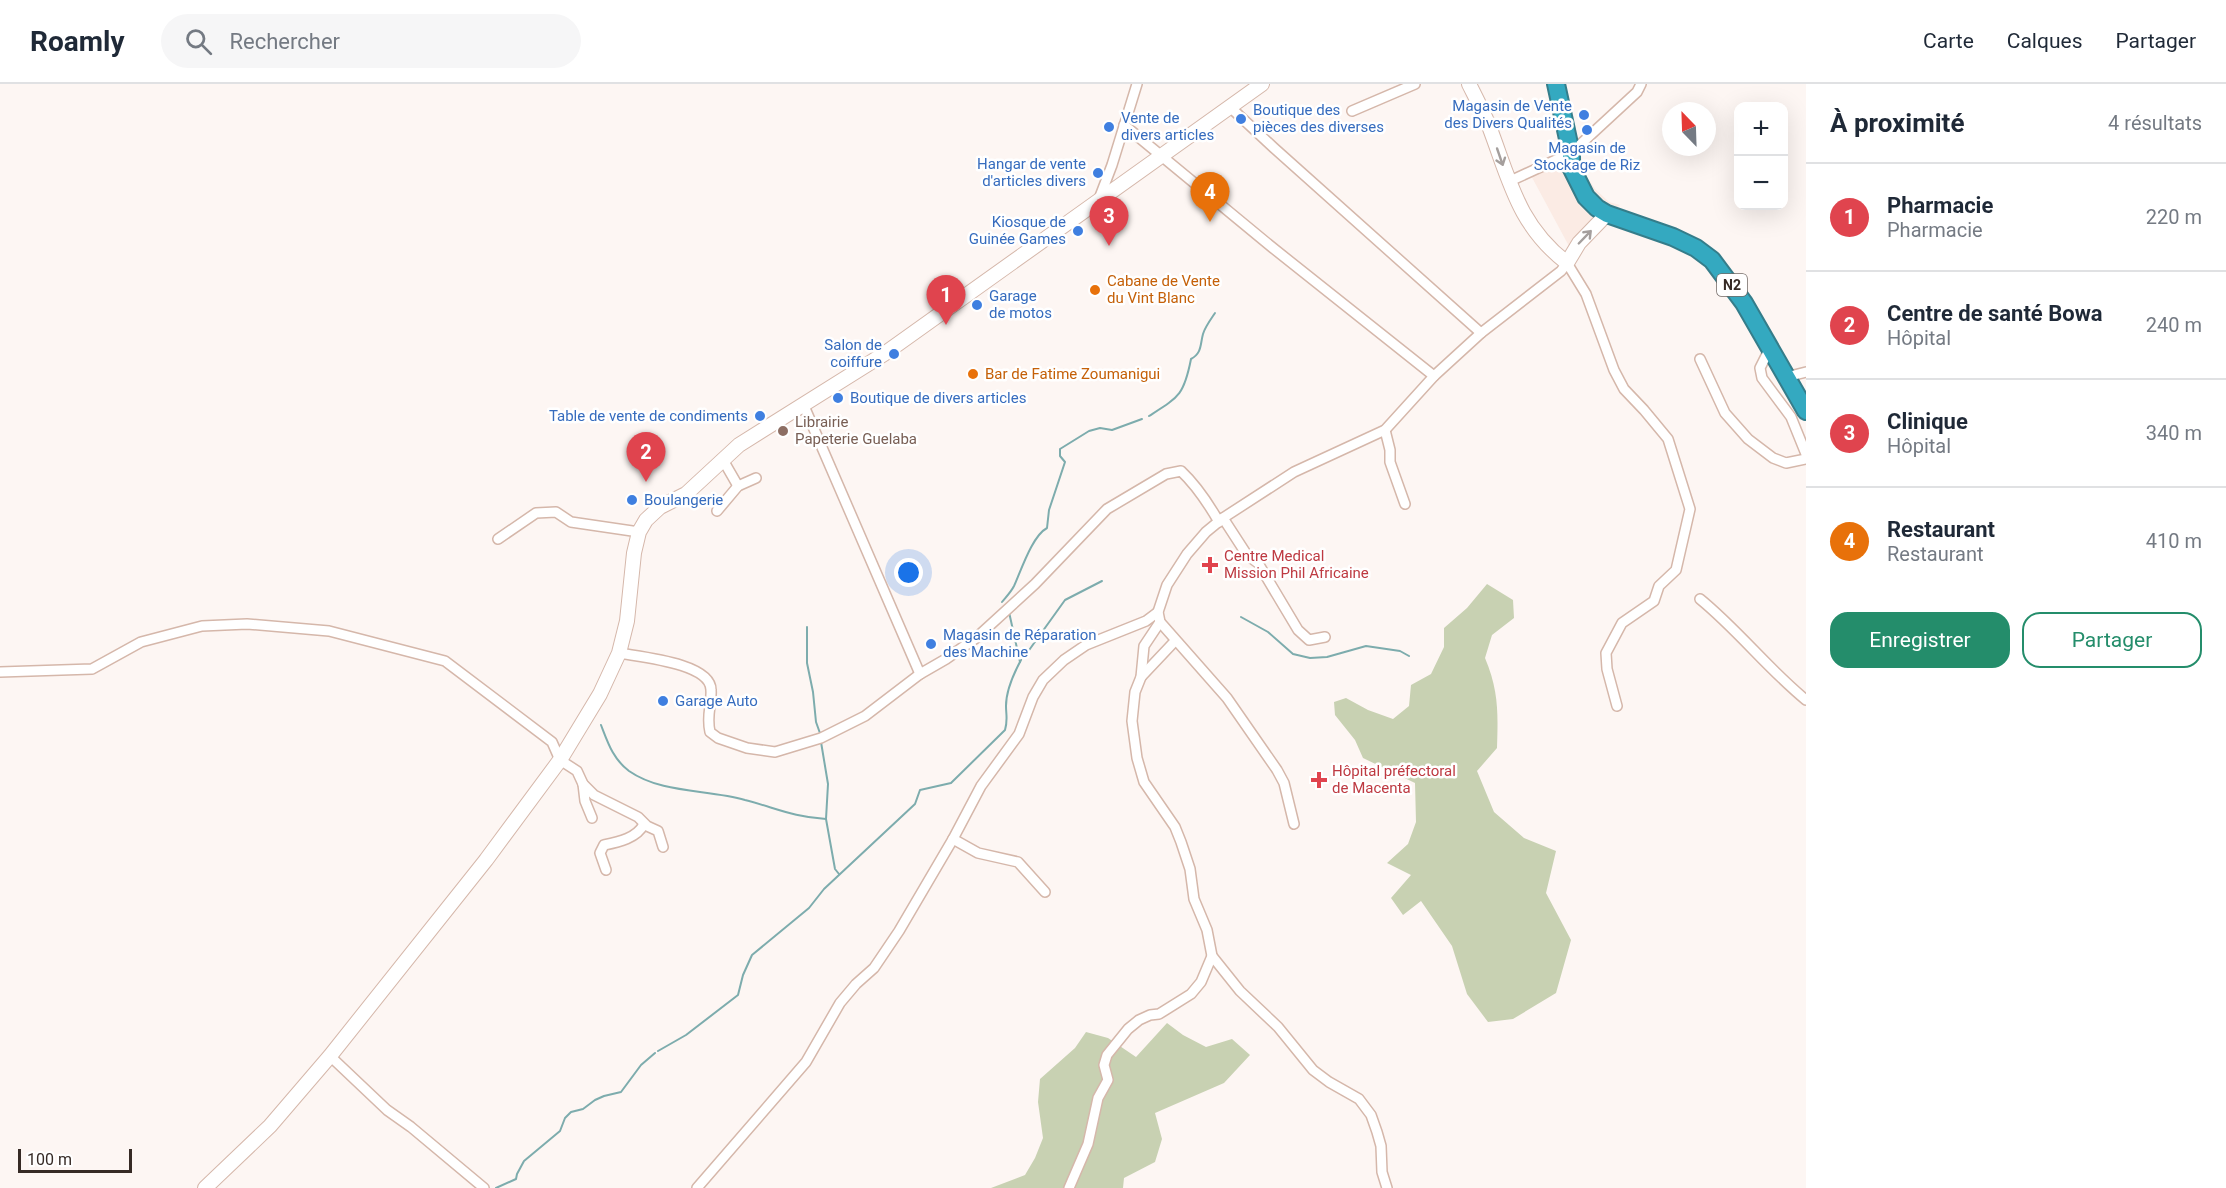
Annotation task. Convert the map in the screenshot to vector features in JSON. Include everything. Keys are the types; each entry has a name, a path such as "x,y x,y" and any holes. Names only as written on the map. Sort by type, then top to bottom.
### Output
{"highway":[{"name":"N2","path":"1556,84 1571,153 1571,167 1587,197 1597,208 1608,214 1673,237 1696,248 1712,260 1744,303 1806,411"}],"main road":[{"path":"205,1188 270,1126 330,1056 486,860 560,760 600,693 620,653 627,621 634,553 639,532 646,520 660,507 686,494 739,445 884,354 1262,84"},
{"path":"1469,84 1488,124 1508,182 1530,225 1551,251 1567,263 1579,243 1608,214"}],"street":[{"path":"1099,199 1137,84"},
{"path":"1352,111 1415,84"},
{"path":"1508,182 1571,153 1630,100 1641,84"},
{"path":"1230,106 1481,333"},
{"path":"1124,125 1273,248 1434,376"},
{"path":"1387,1188 1382,1172 1381,1146 1371,1114 1359,1100 1313,1070 1278,1027 1240,991 1212,957 1207,930 1194,899 1190,869 1181,842 1175,827 1144,782 1137,758 1132,721 1135,693 1141,677 1144,646 1159,617 1167,585 1187,554 1206,532 1294,472 1385,430 1434,376 1481,333 1561,271 1567,263 1586,294 1614,370 1624,389 1668,439 1690,509 1676,570 1659,586 1654,601 1622,623 1606,653 1607,669 1617,706"},
{"path":"1770,348 1760,368 1762,378 1791,417 1806,454"},
{"path":"1700,359 1725,413 1748,439 1773,458 1786,463 1806,459"},
{"path":"1786,377 1806,372"},
{"path":"804,406 920,674"},
{"path":"1385,430 1390,450 1390,462 1405,504"},
{"path":"723,460 738,486"},
{"path":"620,653 694,669 709,681 712,689 707,721 710,732 718,738 747,748 775,752 821,738 865,716 920,674 958,651 1035,584 1107,509 1166,474 1181,471 1205,498 1247,555 1258,563 1298,630 1309,640 1325,637"},
{"path":"717,511 738,486 756,478"},
{"path":"498,539 536,513 556,512 571,522 639,532"},
{"path":"1700,599 1723,618 1806,700"},
{"path":"1159,617 1175,641 1227,698 1277,770 1284,783 1294,824"},
{"path":"697,1188 806,1062 840,1003 874,968 953,839 981,786 1018,734 1033,697 1043,680 1064,660 1086,645 1114,632 1159,617"},
{"path":"0,672 92,669 141,642 202,626 247,624 329,631 445,661 552,742 560,760 577,771 592,818"},
{"path":"1141,677 1175,641"},
{"path":"583,784 594,795 638,817 644,824 658,831 663,847"},
{"path":"606,870 600,853 604,845 640,831 644,824"},
{"path":"953,839 978,853 1018,862 1045,892"},
{"path":"1069,1188 1088,1144 1098,1098 1108,1080 1104,1065 1107,1055 1128,1029 1139,1020 1160,1014 1191,994 1201,982 1212,957"},
{"path":"330,1056 387,1110 411,1126 484,1188"}],"shaded area":[{"path":"1579,151 1587,177 1595,189 1609,202 1620,205 1576,240 1570,248 1528,170"}],"green space":[{"path":"1487,584 1513,600 1514,618 1492,635 1485,658 1495,692 1497,748 1477,771 1494,812 1524,838 1556,851 1546,893 1571,940 1556,993 1513,1019 1488,1022 1467,994 1452,946 1421,901 1403,915 1391,898 1411,875 1387,863 1408,844 1416,822 1415,783 1363,758 1355,740 1335,715 1334,702 1346,698 1368,710 1393,719 1409,706 1411,685 1431,674 1444,647 1444,628 1467,608"},
{"path":"1167,1023 1183,1035 1206,1047 1232,1039 1250,1055 1224,1083 1155,1113 1162,1139 1155,1162 1124,1178 1123,1188 991,1188 1025,1175 1043,1138 1038,1102 1040,1079 1075,1048 1086,1032 1108,1038 1136,1057"}],"waterway":[{"path":"1149,416 1174,399 1183,388 1191,359 1199,351 1204,331 1215,313"},
{"path":"1002,602 1014,586 1036,538 1047,528 1049,510 1065,462 1060,456 1060,449 1089,431 1100,428 1112,430 1142,419"},
{"path":"1027,653 1065,600 1102,581"},
{"path":"1009,612 1020,662"},
{"path":"1241,617 1268,632 1293,654 1310,658 1327,657 1366,646 1400,651 1409,656"},
{"path":"807,627 807,663 816,722 821,736"},
{"path":"658,1051 686,1035 738,995 743,975 752,955 809,908 824,889 915,804 920,790 951,783 1005,730 1007,694 1021,660"},
{"path":"601,725 619,761 629,771 656,784 731,797 794,814 826,819"},
{"path":"821,742 828,784 826,819 835,869 839,874"},
{"path":"496,1188 516,1179 524,1161 560,1131 565,1118 571,1112 583,1109 604,1096 621,1092 641,1065 655,1053"}],"place":[{"name":"Magasin de Vente des Divers Qualités","path":"1584,115"},
{"name":"Boutique des pièces des diverses","path":"1241,119"},
{"name":"Vente de divers articles","path":"1109,127"},
{"name":"Magasin de Stockage de Riz","path":"1587,130"},
{"name":"Hangar de vente d'articles divers","path":"1098,173"},
{"name":"Restaurant","path":"1210,222"},
{"name":"Kiosque de Guinée Games","path":"1078,231"},
{"name":"Clinique","path":"1109,246"},
{"name":"Cabane de Vente du Vint Blanc","path":"1095,290"},
{"name":"Garage de motos","path":"977,305"},
{"name":"Pharmacie","path":"946,325"},
{"name":"Salon de coiffure","path":"894,354"},
{"name":"Bar de Fatime Zoumanigui","path":"973,374"},
{"name":"Boutique de divers articles","path":"838,398"},
{"name":"Table de vente de condiments","path":"760,416"},
{"name":"Librairie Papeterie Guelaba","path":"783,431"},
{"name":"Centre de santé Bowa","path":"646,482"},
{"name":"Boulangerie","path":"632,500"},
{"name":"Centre Medical Mission Phil Africaine","path":"1210,565"},
{"name":"Magasin de Réparation des Machine","path":"931,644"},
{"name":"Garage Auto","path":"663,701"},
{"name":"Hôpital préfectoral de Macenta","path":"1319,780"}]}
